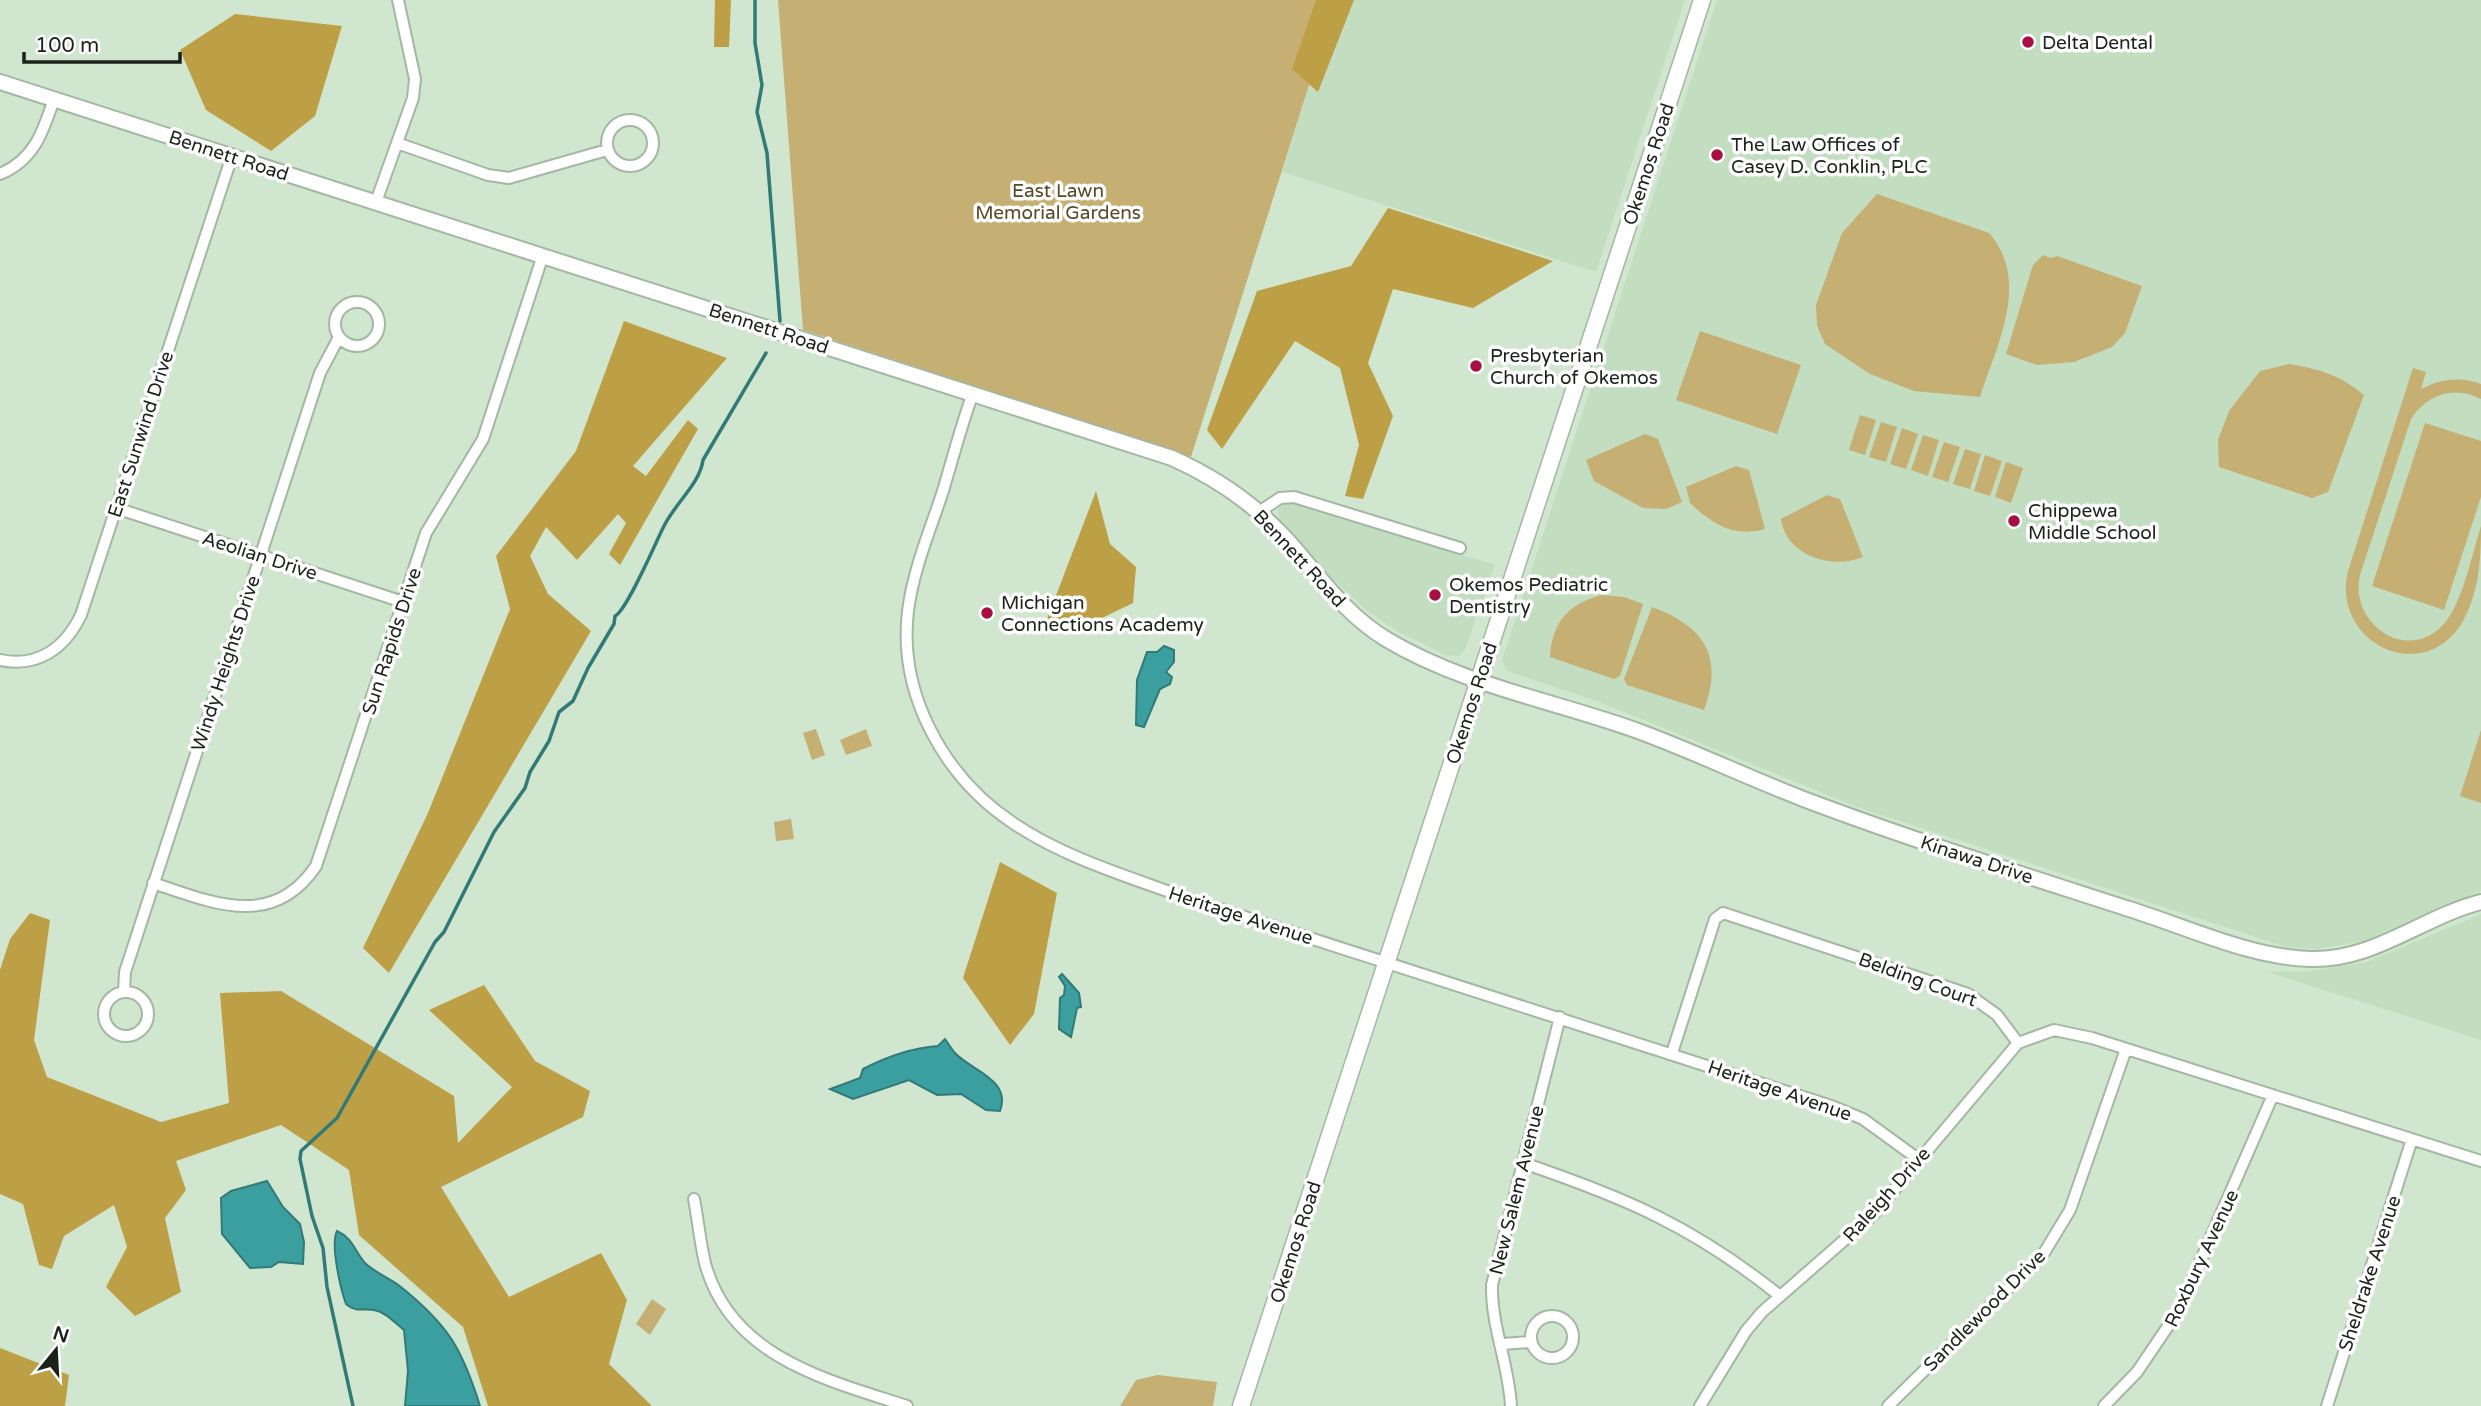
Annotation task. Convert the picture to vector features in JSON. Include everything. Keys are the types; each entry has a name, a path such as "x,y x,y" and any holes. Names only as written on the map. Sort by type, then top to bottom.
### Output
{"main road":[{"name":"Okemos Road","path":"1241,1406 1702,0"}],"street":[{"path":"376,202 413,98 415,79 398,0"},
{"name":"Bennett Road","path":"0,82 1172,458 1218,482 1259,512 1338,601 1372,629 1416,654 1479,679"},
{"path":"0,174 18,165 34,149 43,133 54,99"},
{"path":"624,121 639,122 646,127 653,141 649,156 636,166 615,162 607,149 608,135 624,121"},
{"path":"397,143 488,175 509,178 607,149"},
{"name":"East Sunwind Drive","path":"0,660 21,662 39,658 68,638 81,615 232,156"},
{"name":"Sun Rapids Drive","path":"153,883 225,905 247,908 279,900 304,882 323,848 403,602 434,516 483,439 543,255"},
{"name":"Windy Heights Drive","path":"124,992 124,972 320,373 339,337 335,321 344,306 360,302 375,311 379,327 370,342 354,346 339,337"},
{"name":"Heritage Avenue","path":"973,393 916,571 908,609 905,645 913,689 923,719 940,748 983,800 1014,824 1094,863 1192,900 1672,1052 1864,1119 1918,1159"},
{"path":"1259,512 1280,498 1294,497 1460,548"},
{"name":"Aeolian Drive","path":"116,508 403,602"},
{"name":"Kinawa Drive","path":"1479,679 1642,733 1804,799 1920,840 2272,955 2317,959 2359,952 2481,902"},
{"name":"Belding Court","path":"1672,1052 1715,919 1723,913 1968,994 1997,1015 2018,1043"},
{"name":"Windy Heights Drive","path":"124,992 140,997 148,1012 143,1028 128,1035 113,1031 105,1016 110,1000 124,992"},
{"name":"New Salem Avenue","path":"1511,1406 1502,1344 1493,1312 1492,1285 1560,1017"},
{"path":"2018,1043 2040,1033 2068,1031 2481,1161"},
{"name":"Raleigh Drive","path":"1700,1406 1746,1331 1780,1296 1873,1215 2018,1043"},
{"name":"Sandlewood Drive","path":"1888,1406 2044,1253 2070,1210 2126,1049"},
{"name":"Roxbury Avenue","path":"2104,1406 2137,1372 2179,1310 2273,1095"},
{"name":"Sheldrake Avenue","path":"2326,1406 2412,1139"},
{"path":"1523,1163 1647,1209 1695,1235 1780,1296"},
{"path":"694,1199 705,1264 715,1287 758,1346 790,1364 907,1406"},
{"path":"1547,1317 1563,1319 1573,1332 1570,1348 1557,1358 1541,1355 1531,1342 1534,1326 1547,1317"},
{"path":"1502,1344 1531,1342"}],"shaded area":[{"path":"715,0 731,0 729,47 714,47"},
{"path":"1316,0 1354,0 1318,92 1292,69"},
{"path":"1336,0 1685,0 1596,272 1282,172"},
{"name":"Chippewa Middle School","path":"1717,0 2481,0 2481,891 2366,941 2316,949 2286,947 1857,807 1602,703 1507,671 1502,660"},
{"path":"235,14 342,26 315,116 271,151 206,110 180,50"},
{"path":"1388,208 1553,261 1473,308 1393,289 1368,363 1393,416 1363,499 1345,496 1359,445 1340,368 1295,341 1222,449 1207,430 1257,291 1351,266"},
{"path":"624,321 727,358 633,466 646,476 688,420 698,429 620,565 609,554 626,523 618,514 577,560 546,527 530,556 548,594 591,631 389,973 363,948 428,813 510,609 496,556 576,451"},
{"path":"1096,491 1110,544 1136,567 1133,603 1075,631 1044,627"},
{"path":"1286,502 1495,565 1465,650 1458,656 1445,655 1397,631 1367,611 1328,574 1279,518 1278,509"},
{"path":"1000,862 1057,893 1034,1014 1010,1045 963,978"},
{"path":"30,913 50,920 34,1040 47,1077 161,1122 229,1103 220,993 281,991 454,1096 458,1143 512,1087 429,1010 484,985 535,1061 590,1091 583,1117 441,1187 509,1297 601,1253 627,1300 609,1364 652,1406 488,1406 463,1327 359,1235 349,1170 281,1125 176,1161 186,1190 165,1218 181,1292 135,1316 106,1287 127,1247 114,1205 64,1236 52,1269 39,1265 23,1204 0,1194 0,970 10,939"},
{"path":"2481,914 2481,1040 2268,972 2311,971 2367,962"},
{"path":"0,1348 69,1375 65,1406 0,1406"}],"green space":[{"name":"East Lawn Memorial Gardens","path":"778,0 1336,0 1191,457 803,330"},
{"path":"1877,194 1989,233 2001,252 2008,271 2007,313 1980,397 1914,391 1870,374 1825,344 1817,326 1816,305 1842,233"},
{"path":"2043,255 2051,258 2057,256 2142,286 2125,333 2112,347 2074,362 2037,365 2006,354 2033,265"},
{"path":"1700,331 1801,365 1777,434 1676,400"},
{"path":"2289,364 2329,374 2347,382 2364,395 2328,492 2312,498 2219,467 2218,440 2229,411 2260,371"},
{"path":"2413,368 2426,372 2421,389 2443,381 2465,380 2481,384 2481,399 2461,393 2442,394 2425,403 2411,419 2360,575 2359,592 2363,608 2382,632 2411,641 2426,637 2441,627 2455,607 2466,580 2481,526 2480,552 2475,590 2460,626 2443,644 2423,653 2402,653 2382,647 2365,635 2353,618 2346,596 2348,571"},
{"path":"1860,415 1876,420 1865,455 1849,450"},
{"path":"1881,422 1897,427 1886,462 1869,457"},
{"path":"2425,423 2481,441 2481,497 2444,610 2372,586"},
{"path":"1902,428 1918,434 1906,469 1890,464"},
{"path":"1645,434 1658,439 1682,502 1666,509 1643,508 1594,481 1586,460"},
{"path":"1923,435 1939,440 1928,476 1911,470"},
{"path":"1944,442 1960,447 1948,482 1932,477"},
{"path":"1965,449 1981,454 1970,489 1953,484"},
{"path":"1985,455 2002,461 1990,496 1974,491"},
{"path":"2006,462 2023,468 2011,503 1995,497"},
{"path":"1736,466 1749,470 1765,529 1743,532 1724,527 1690,503 1686,487"},
{"path":"1827,495 1840,499 1863,557 1838,562 1812,557 1801,551 1785,532 1781,519"},
{"path":"1602,595 1624,597 1643,604 1620,676 1614,679 1550,657 1554,634 1564,616 1580,603"},
{"path":"1652,607 1685,624 1705,645 1712,674 1704,710 1627,685 1624,679"},
{"path":"816,729 825,755 812,760 803,733"},
{"path":"866,729 872,746 846,755 840,740"},
{"path":"2481,730 2481,803 2460,796"},
{"path":"791,819 794,839 776,841 774,822"},
{"path":"652,1299 666,1309 650,1335 636,1324"},
{"path":"1158,1375 1217,1382 1213,1406 1120,1406 1136,1380"}],"water":[{"path":"1164,646 1174,650 1174,662 1166,672 1172,677 1170,684 1160,689 1144,727 1136,725 1137,680 1147,652 1157,652"},
{"path":"1062,974 1079,993 1081,1007 1077,1008 1071,1037 1059,1029 1060,998 1064,995 1065,986 1059,977"},
{"path":"945,1039 954,1052 995,1083 1002,1100 1000,1111 986,1110 961,1094 937,1095 909,1080 853,1099 830,1089 860,1078 863,1069 881,1061 909,1051 938,1046"},
{"path":"267,1181 283,1207 300,1224 304,1242 303,1264 279,1262 271,1267 250,1268 222,1234 221,1198 231,1191"},
{"path":"337,1231 350,1241 365,1263 401,1287 442,1326 467,1368 480,1406 405,1406 408,1371 404,1330 382,1313 356,1309 346,1304 335,1257"}],"waterway":[{"path":"755,0 755,43 762,85 757,112 767,153 780,321"},
{"path":"353,1406 327,1287 323,1248 312,1216 300,1159 301,1151 337,1118 435,942 444,932 494,832 525,788 530,772 549,741 559,712 573,701 668,519 692,486 703,460 766,353"}],"place":[{"name":"Delta Dental","path":"2028,42"},
{"name":"The Law Offices of Casey D. Conklin, PLC","path":"1717,155"},
{"name":"Presbyterian Church of Okemos","path":"1476,366"},
{"name":"Chippewa Middle School","path":"2014,521"},
{"name":"Okemos Pediatric Dentistry","path":"1435,595"},
{"name":"Michigan Connections Academy","path":"987,613"}]}
